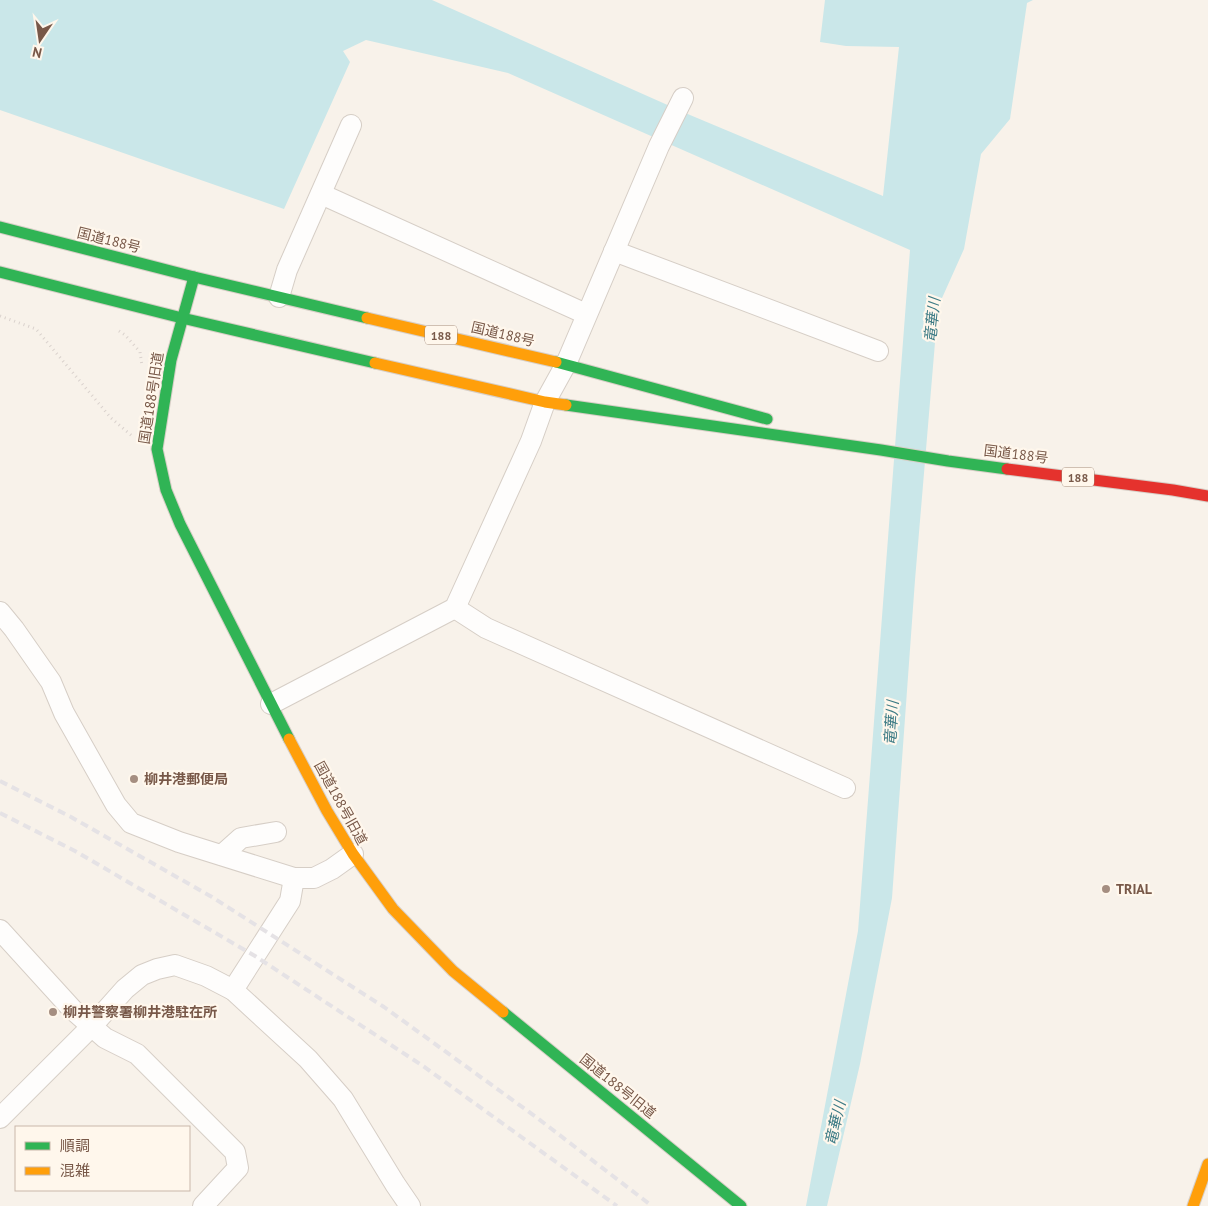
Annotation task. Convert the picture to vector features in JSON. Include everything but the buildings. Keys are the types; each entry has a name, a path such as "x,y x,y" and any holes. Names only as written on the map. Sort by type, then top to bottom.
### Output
{"main road":[{"name":"国道188号","path":"0,227 194,277 566,364 774,421"},
{"name":"国道188号","path":"0,272 182,318 545,402 1208,496"},
{"name":"国道188号旧道","path":"194,277 171,360 157,449 166,490 180,524 271,704 327,811 352,854 393,909 453,971 741,1206"},
{"name":"国道188号","path":"792,426 881,450"},
{"path":"1193,1206 1208,1164"}],"street":[{"path":"271,704 456,608 531,441 545,402 566,364 659,146 682,101"},
{"path":"279,297 287,270 351,125"},
{"path":"321,194 586,314"},
{"path":"614,251 878,351"},
{"path":"456,608 486,628 845,788"},
{"path":"0,612 51,682 64,713 116,805 131,823 179,842 294,878 314,878 332,869 352,854"},
{"path":"222,855 241,838 276,832"},
{"path":"233,990 290,901 294,878"},
{"path":"0,930 72,1009 105,1038 137,1054 235,1152 238,1168 204,1206"},
{"path":"0,1118 92,1026 125,989 142,975 175,965 206,976 233,990 308,1059 343,1099 410,1206"}],"path":[{"path":"0,316 36,329 111,418 134,439 135,429"},
{"path":"114,328 125,335 140,352 142,367"}],"water":[{"name":"竜華川","path":"0,0 432,0 690,115 883,196 899,47 846,46 820,42 825,0 1033,0 1027,3 1010,119 981,154 964,249 938,307 915,580 892,898 860,1064 827,1206 806,1206 858,931 910,250 508,73 366,40 343,51 350,62 284,209 0,110"}],"railway":[{"path":"0,781 71,817 212,897 384,1007 536,1117 652,1206"},
{"path":"0,813 75,851 255,956 423,1066 617,1206"}],"traffic: fast":[{"path":"0,227 194,277 367,318"},
{"path":"0,272 182,318 375,363"},
{"path":"194,277 171,360 157,449 166,490 180,524 289,739"},
{"path":"556,362 767,419"},
{"path":"566,405 1007,469"},
{"path":"503,1012 741,1206"}],"traffic: slow":[{"path":"367,318 556,362"},
{"path":"375,363 545,402 566,405"},
{"path":"289,739 327,811 353,854 393,909 453,971 503,1012"},
{"path":"1193,1206 1208,1164"}],"traffic: jam":[{"path":"1007,469 1208,496"}],"place":[{"name":"柳井港郵便局","path":"134,779"},
{"name":"TRIAL","path":"1106,889"},
{"name":"柳井警察署柳井港駐在所","path":"53,1012"}]}
